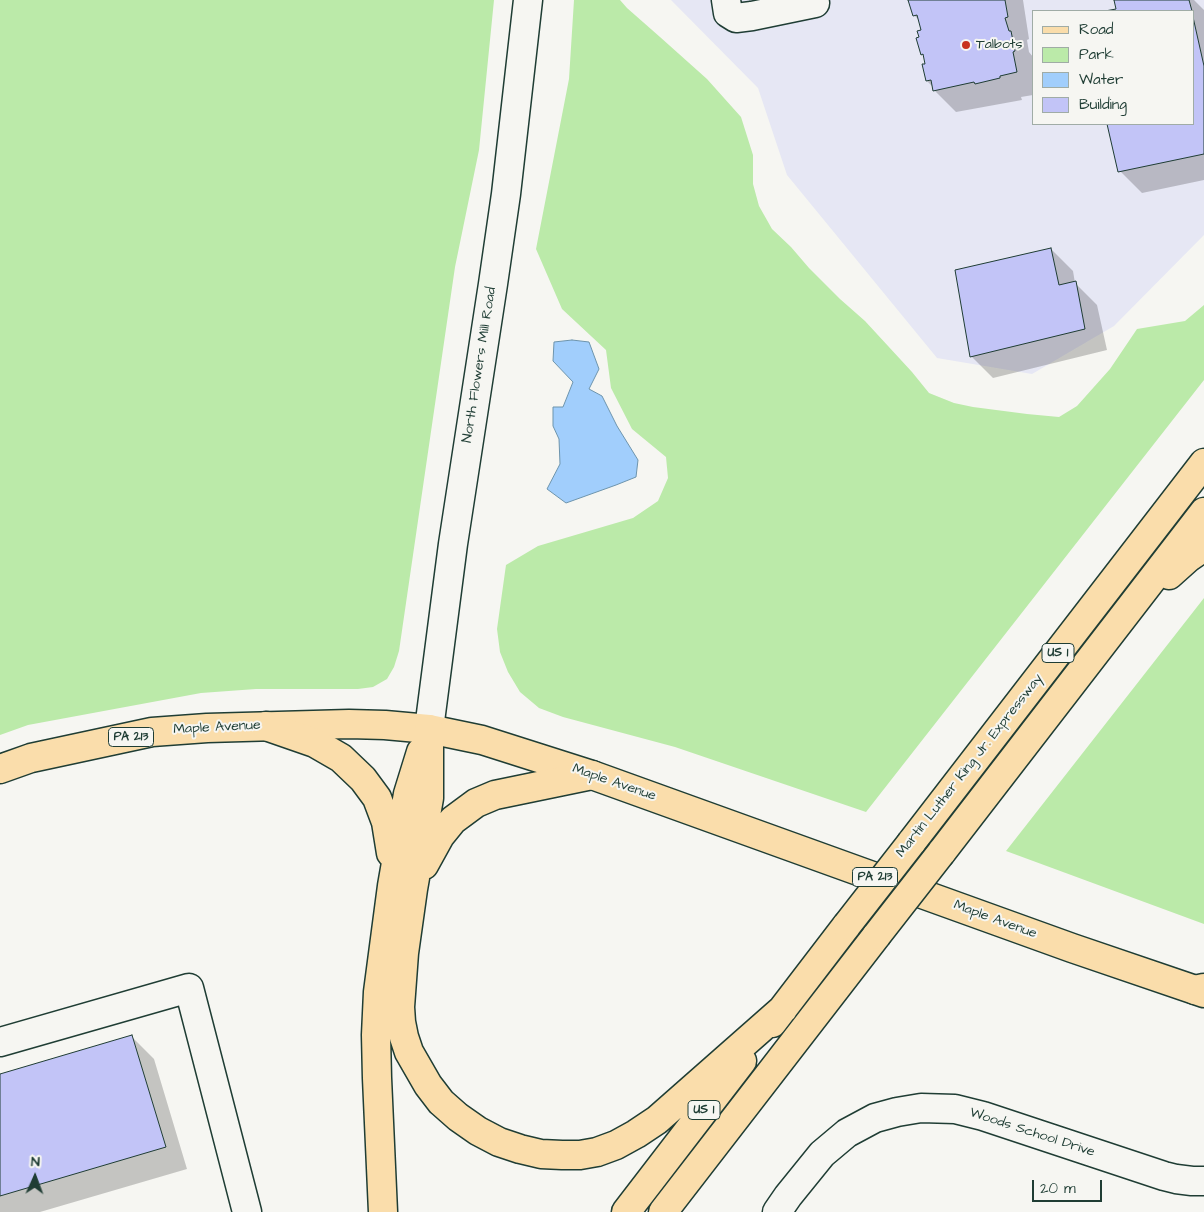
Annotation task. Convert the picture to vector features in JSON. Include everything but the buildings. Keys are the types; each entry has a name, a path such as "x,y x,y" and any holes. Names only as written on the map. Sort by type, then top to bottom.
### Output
{"main road":[{"name":"Martin Luther King Jr. Expressway","path":"626,1212 1204,463"},
{"name":"US 1","path":"663,1212 1204,512"},
{"path":"1128,611 1188,558 1204,547"},
{"name":"Maple Avenue","path":"0,769 31,758 152,732 207,728 350,724 429,729 482,740 592,775 1072,948 1201,990"},
{"path":"266,726 315,743 341,758 363,779 377,798 386,822 402,887"},
{"path":"429,729 408,794 402,887 404,953 400,1007 401,1022 409,1052 428,1085 441,1102 458,1117 478,1131 499,1142 520,1149 562,1156 597,1152 616,1145 657,1120 782,1009"},
{"path":"384,1212 377,1078 378,992 402,887 427,857 453,820 476,803 495,795 592,775"}],"street":[{"name":"North Flowers Mill Road","path":"429,729 453,544 506,194 528,0"},
{"path":"726,0 728,13 736,18 815,3"},
{"path":"0,1042 189,988 247,1212"},
{"name":"Woods School Drive","path":"777,1212 822,1154 847,1133 875,1118 921,1108 955,1109 983,1116 1164,1176 1204,1181"}],"shaded area":[{"path":"671,0 1204,0 1204,235 1114,326 1032,374 937,358 787,175 758,88"}],"green space":[{"path":"0,0 494,0 479,150 455,267 399,651 394,667 387,679 373,687 358,689 256,689 201,693 28,725 0,735"},
{"path":"574,0 620,0 707,79 741,117 753,155 753,184 759,206 772,229 840,299 865,321 929,393 954,403 973,407 1059,417 1077,406 1110,369 1137,329 1185,321 1204,305 1204,380 866,812 675,747 563,717 539,708 520,692 508,672 500,652 497,629 506,565 538,546 633,518 658,501 668,478 666,457 632,429 611,388 606,350 562,309 536,249 569,79"},
{"path":"1204,598 1204,924 1006,851"}],"water":[{"path":"572,340 589,342 599,369 589,389 602,396 617,426 638,460 636,477 566,503 547,489 560,464 559,439 553,426 553,407 563,407 573,382 553,361 554,342"}],"place":[{"name":"Talbots","path":"966,45"}]}
